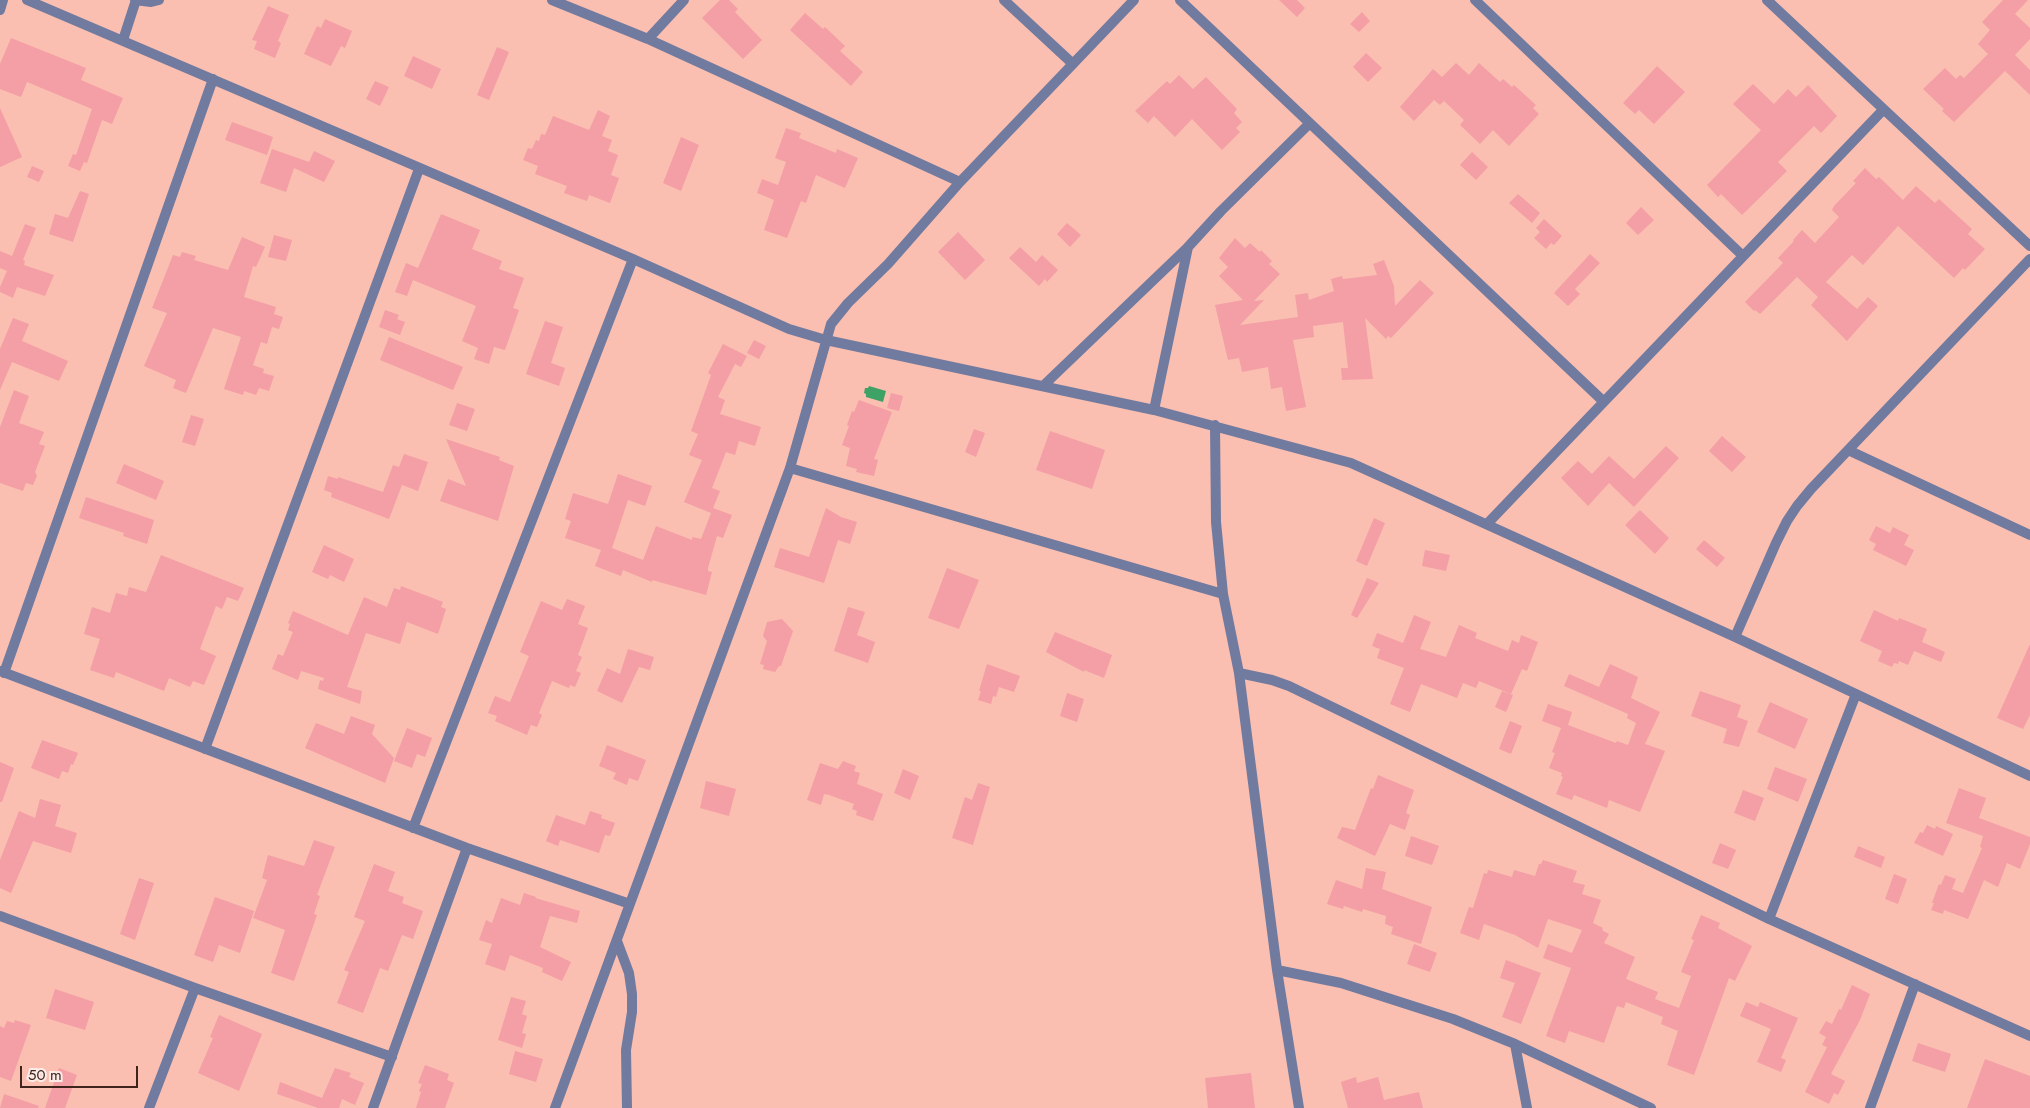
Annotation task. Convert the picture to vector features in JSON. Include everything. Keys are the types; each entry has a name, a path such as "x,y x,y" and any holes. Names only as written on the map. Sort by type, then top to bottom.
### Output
{"street":[{"path":"0,10 3,0"},
{"path":"27,0 633,259 789,329 826,340 1154,410 1351,463 1735,637 2030,776"},
{"path":"123,40 136,0 151,2 159,0"},
{"path":"552,0 648,39 960,182"},
{"path":"648,39 684,0"},
{"path":"1004,0 1072,64"},
{"path":"555,1108 790,468 831,324 840,312 888,264 960,182 1134,0"},
{"path":"1180,0 1603,401"},
{"path":"1475,0 1742,256"},
{"path":"1766,0 2030,246"},
{"path":"213,79 2,672 467,848 630,904"},
{"path":"1487,524 1883,110"},
{"path":"1044,385 1188,247 1220,211 1309,124"},
{"path":"205,749 419,169"},
{"path":"1154,410 1188,247"},
{"path":"413,828 633,259"},
{"path":"1735,637 1787,521 1811,489 2030,259"},
{"path":"1215,425 1216,522 1222,594 1239,673 1277,970 1299,1108"},
{"path":"1848,450 2030,536"},
{"path":"790,468 1222,594"},
{"path":"1239,673 1272,680 1305,694 1769,919 2030,1036"},
{"path":"1769,919 1856,694"},
{"path":"373,1108 467,848"},
{"path":"0,916 195,988 392,1057"},
{"path":"617,941 629,974 632,994 632,1012 626,1050 627,1108"},
{"path":"1277,970 1341,983 1454,1019 1515,1044 1651,1108"},
{"path":"1870,1108 1915,984"},
{"path":"149,1108 195,988"},
{"path":"1515,1044 1527,1108"}],"shaded area":[{"path":"869,386 886,391 883,402 866,397 864,393 865,388"}],"building":[{"path":"720,0 729,0 738,9 735,12 762,40 743,59 702,18"},
{"path":"1279,0 1297,0 1305,8 1297,17"},
{"path":"2003,0 2028,0 2015,14 2030,28 2030,39 2015,55 2030,70 2030,95 2005,71 1954,122 1942,111 1944,109 1923,89 1945,68 1956,79 1960,75 1964,78 1988,54 1978,44 1990,30 1982,22"},
{"path":"268,6 289,15 278,41 281,43 275,58 254,49 257,41 252,40"},
{"path":"1362,12 1370,21 1359,32 1350,24"},
{"path":"805,13 823,29 825,27 845,46 840,51 863,72 851,86 790,30"},
{"path":"325,19 352,31 345,48 341,46 331,66 304,54 317,26 321,28"},
{"path":"11,38 86,68 81,80 123,98 112,124 102,120 87,163 84,162 80,171 68,166 73,154 76,155 92,109 27,82 21,97 0,89 0,64"},
{"path":"497,47 509,52 489,100 477,95"},
{"path":"1366,53 1382,68 1368,82 1353,67"},
{"path":"413,56 441,69 432,89 404,76"},
{"path":"1456,63 1469,75 1479,63 1500,82 1503,79 1512,87 1514,85 1536,105 1533,108 1539,114 1509,146 1493,130 1480,144 1460,125 1464,120 1444,101 1440,105 1434,100 1414,121 1400,107 1433,69 1442,77"},
{"path":"1657,66 1685,92 1654,124 1639,110 1635,114 1623,103"},
{"path":"1179,75 1193,89 1206,77 1237,109 1234,113 1242,122 1236,128 1240,132 1222,150 1192,119 1175,137 1154,116 1148,123 1135,111 1167,81 1170,84"},
{"path":"375,81 389,87 380,106 366,99"},
{"path":"1753,84 1774,104 1788,89 1796,97 1808,85 1837,116 1821,133 1814,126 1778,162 1787,171 1742,215 1721,194 1718,197 1707,185 1761,130 1733,104"},
{"path":"0,108 22,157 0,167"},
{"path":"598,110 610,116 602,136 612,140 608,151 618,155 611,175 619,178 610,203 589,195 587,201 564,193 567,186 535,174 538,166 523,160 528,148 532,149 536,140 539,141 541,134 545,135 553,116 589,130"},
{"path":"232,122 273,137 267,155 225,140"},
{"path":"786,128 801,133 799,138 836,153 837,149 858,158 845,188 816,175 806,203 801,201 787,238 764,230 774,200 757,193 762,179 778,185 786,162 775,158"},
{"path":"681,137 699,145 681,191 663,183"},
{"path":"272,149 309,162 314,151 335,161 324,182 294,168 286,192 260,183"},
{"path":"1472,152 1488,167 1476,180 1460,165"},
{"path":"32,166 44,171 39,182 27,177"},
{"path":"1865,168 1876,179 1879,177 1903,200 1916,186 1935,203 1939,199 1972,229 1968,234 1985,249 1965,270 1963,268 1954,278 1898,226 1863,265 1852,255 1826,282 1857,309 1868,297 1878,306 1847,341 1811,305 1818,297 1797,277 1760,314 1754,311 1745,302 1783,263 1778,258 1802,230 1815,243 1839,217 1832,210 1834,206 1856,183 1853,181"},
{"path":"80,191 89,194 73,242 49,234 55,214 68,218"},
{"path":"1518,194 1540,213 1532,223 1509,203"},
{"path":"1641,207 1654,220 1638,235 1626,223"},
{"path":"441,214 480,230 472,249 502,261 499,269 524,278 513,308 519,310 505,350 494,347 489,364 474,359 478,348 462,341 476,306 413,280 407,296 395,292 406,263 418,268"},
{"path":"1544,219 1562,236 1554,245 1551,243 1546,249 1534,238 1540,232 1536,228"},
{"path":"1067,223 1081,235 1070,247 1057,234"},
{"path":"25,224 36,228 23,260 25,261 24,265 54,275 45,296 17,287 13,298 0,292 0,287 7,271 0,268 0,251 12,256"},
{"path":"958,232 985,260 965,280 938,252"},
{"path":"274,235 292,240 286,261 268,257"},
{"path":"242,237 265,247 256,267 253,266 244,297 276,307 274,314 283,317 279,329 272,327 267,344 261,342 253,365 264,369 263,373 274,376 269,391 259,388 256,395 244,391 243,395 224,389 241,337 213,328 186,393 173,388 176,380 144,366 167,313 152,308 173,255 180,257 182,252 196,256 194,260 228,270"},
{"path":"1235,238 1245,248 1250,243 1260,252 1261,250 1272,261 1269,264 1280,274 1254,301 1264,300 1240,325 1298,317 1295,295 1308,293 1309,300 1334,291 1331,279 1342,276 1343,279 1377,275 1373,264 1384,260 1394,286 1395,306 1420,280 1434,293 1391,338 1388,336 1386,339 1365,318 1373,379 1342,380 1341,368 1348,368 1343,322 1313,326 1314,337 1293,340 1306,407 1286,411 1282,387 1271,389 1268,367 1242,372 1239,358 1228,360 1215,305 1243,300 1219,276 1228,267 1219,258"},
{"path":"1020,247 1036,262 1042,255 1058,270 1047,282 1045,279 1039,286 1009,258"},
{"path":"1590,254 1600,263 1575,289 1580,294 1568,306 1554,293"},
{"path":"385,310 399,315 397,319 405,322 400,335 379,327"},
{"path":"13,318 29,324 22,341 68,361 59,381 12,362 0,390 0,349"},
{"path":"545,321 563,327 551,363 565,368 559,386 526,374"},
{"path":"389,337 463,367 453,390 380,360"},
{"path":"754,340 766,346 759,359 747,353"},
{"path":"723,344 747,356 741,367 735,364 718,397 725,400 720,414 761,427 755,446 739,441 735,455 726,452 712,488 720,491 711,513 684,502 702,460 689,455 698,434 691,431 711,375 708,373"},
{"path":"14,390 29,396 19,423 44,432 39,444 45,446 35,472 37,476 33,485 26,483 23,491 0,483 0,427"},
{"path":"891,393 903,396 899,411 887,408"},
{"path":"859,400 892,412 874,459 878,460 874,476 856,472 857,469 846,466 850,448 842,445 852,411 854,412"},
{"path":"457,403 475,409 467,431 449,425"},
{"path":"191,415 204,419 195,446 182,442"},
{"path":"974,429 985,433 976,457 965,452"},
{"path":"1050,431 1105,450 1092,489 1036,470"},
{"path":"1722,436 1746,457 1732,472 1709,451"},
{"path":"446,439 500,457 499,460 514,466 498,521 440,501 448,479 466,486"},
{"path":"1666,446 1679,458 1634,507 1609,483 1588,506 1561,478 1578,461 1592,474 1609,456 1634,479"},
{"path":"404,454 428,462 418,491 402,485 389,519 331,497 332,493 324,490 328,476 338,479 338,477 383,492 393,465 399,467"},
{"path":"124,464 164,481 156,500 116,483"},
{"path":"618,474 652,486 645,506 628,500 612,548 643,560 656,526 692,540 692,537 701,539 713,508 732,515 723,538 717,536 708,568 708,571 712,572 706,595 652,580 652,582 623,570 621,576 595,566 601,550 565,538 571,521 565,519 573,493 608,504"},
{"path":"86,497 154,520 147,544 123,536 124,533 79,518"},
{"path":"826,508 841,517 857,522 850,544 838,540 824,583 774,567 780,548 809,557"},
{"path":"1640,510 1669,538 1655,554 1625,525"},
{"path":"1374,518 1385,523 1367,566 1356,561"},
{"path":"1876,526 1890,533 1893,527 1909,535 1904,545 1914,550 1906,566 1873,550 1876,544 1869,540"},
{"path":"1704,540 1725,558 1717,567 1696,549"},
{"path":"324,545 354,559 344,582 330,575 328,579 312,572"},
{"path":"1425,550 1450,555 1446,571 1422,566"},
{"path":"161,555 244,588 238,601 227,597 222,609 216,606 200,649 216,656 204,685 193,681 190,687 169,678 164,691 116,672 114,678 90,670 100,639 84,634 92,607 110,613 116,593 127,596 129,587 146,592"},
{"path":"947,568 979,580 959,629 928,618"},
{"path":"1367,578 1379,583 1357,618 1351,615"},
{"path":"401,586 443,602 441,607 446,609 438,634 407,622 400,644 366,633 347,687 362,691 360,704 318,689 320,680 323,681 324,678 301,671 298,680 272,669 278,654 283,656 293,632 288,630 290,624 288,623 293,611 348,635 364,597 387,607 394,588 400,590"},
{"path":"567,599 585,606 578,624 588,628 578,655 582,657 576,671 581,673 575,687 570,685 569,688 552,681 539,713 542,715 537,727 531,725 527,735 495,721 497,716 488,713 495,696 510,702 529,656 520,652 541,601 562,610"},
{"path":"848,607 865,612 857,635 875,642 868,663 834,651"},
{"path":"1874,610 1898,621 1899,618 1927,629 1922,642 1945,652 1941,662 1914,651 1908,665 1899,661 1898,664 1894,663 1892,667 1878,661 1882,651 1860,641"},
{"path":"1414,615 1431,622 1420,649 1446,657 1459,625 1477,633 1475,638 1508,651 1512,640 1519,643 1521,635 1538,642 1527,671 1522,669 1511,694 1479,681 1476,688 1463,683 1457,698 1421,684 1410,712 1390,704 1404,668 1377,658 1380,649 1372,646 1377,633 1403,643"},
{"path":"782,619 793,631 781,666 775,672 763,669 764,665 760,664 767,641 763,636 767,622"},
{"path":"1055,632 1112,655 1104,678 1084,670 1084,672 1046,652"},
{"path":"2030,644 2030,715 2023,729 1997,718"},
{"path":"628,649 654,657 650,670 639,667 622,703 597,691 607,668 620,674"},
{"path":"987,664 1020,676 1014,692 999,687 996,697 993,696 991,704 978,700"},
{"path":"1610,664 1638,677 1631,698 1660,712 1645,744 1665,751 1640,812 1609,800 1607,808 1574,795 1572,800 1556,794 1563,777 1561,776 1562,773 1549,768 1555,753 1552,752 1561,728 1542,721 1548,704 1572,712 1568,725 1616,743 1617,741 1628,745 1636,723 1627,718 1628,714 1564,686 1569,674 1599,687"},
{"path":"1502,691 1513,695 1506,712 1495,707"},
{"path":"1700,691 1741,705 1737,717 1748,721 1739,747 1723,743 1727,729 1691,716"},
{"path":"1067,693 1084,699 1077,722 1060,716"},
{"path":"1770,702 1808,719 1795,749 1757,732"},
{"path":"351,716 375,725 372,734 394,758 385,783 305,748 316,723 344,734"},
{"path":"1510,721 1522,726 1511,754 1499,749"},
{"path":"407,728 432,738 425,757 417,754 412,768 394,761"},
{"path":"42,740 78,753 68,773 62,771 59,779 31,768"},
{"path":"607,745 646,760 638,781 629,778 627,785 613,779 616,773 599,766"},
{"path":"843,761 856,766 854,771 860,773 857,784 883,794 873,821 856,815 857,811 852,809 854,804 829,795 824,794 821,805 807,800 820,763 838,769"},
{"path":"0,762 14,768 2,802 0,802"},
{"path":"1775,767 1807,779 1798,802 1767,789"},
{"path":"903,769 919,776 910,800 894,793"},
{"path":"1378,775 1414,790 1406,813 1410,815 1405,830 1390,824 1375,856 1337,838 1342,827 1355,830"},
{"path":"706,781 736,789 729,816 700,808"},
{"path":"978,783 990,787 973,845 952,838 965,797 972,800"},
{"path":"1959,788 1986,798 1979,818 2030,837 2030,844 2020,869 2007,863 1998,887 1984,880 1968,919 1944,910 1943,914 1931,910 1939,884 1941,885 1945,875 1956,879 1952,889 1963,893 1982,848 1980,847 1983,836 1946,823"},
{"path":"1743,790 1764,798 1755,821 1734,813"},
{"path":"40,799 61,805 55,826 77,833 71,853 33,841 11,893 0,888 0,860 19,811 35,818"},
{"path":"590,811 602,815 601,818 615,823 610,836 605,835 599,853 560,840 558,846 546,841 556,815 585,825"},
{"path":"1927,825 1935,829 1936,826 1953,834 1943,856 1914,843 1920,832 1923,833"},
{"path":"1411,836 1439,846 1432,865 1405,856"},
{"path":"314,840 335,847 317,895 320,896 314,914 317,915 294,981 271,973 285,930 253,918 267,880 262,878 268,855 304,866"},
{"path":"1720,843 1736,850 1728,869 1712,863"},
{"path":"1858,846 1885,857 1881,868 1854,857"},
{"path":"1543,860 1577,871 1573,882 1585,885 1582,894 1601,900 1593,923 1603,928 1602,930 1609,934 1604,943 1635,957 1626,979 1658,992 1655,999 1679,1008 1691,976 1681,972 1694,940 1691,939 1701,915 1720,923 1718,928 1752,946 1735,981 1729,978 1694,1075 1667,1065 1678,1031 1661,1024 1663,1017 1626,1002 1624,1008 1617,1006 1604,1043 1569,1031 1565,1043 1546,1036 1571,968 1543,958 1548,944 1572,953 1582,930 1548,919 1538,948 1515,935 1484,924 1479,940 1460,933 1469,907 1473,908 1484,873 1487,874 1488,870 1512,877 1514,870 1535,876 1539,864"},
{"path":"374,864 395,872 388,891 404,897 402,903 423,911 413,939 402,935 388,971 380,968 363,1013 337,1003 349,972 344,970 365,921 354,917"},
{"path":"1366,868 1386,872 1382,889 1432,907 1421,944 1391,934 1393,927 1385,924 1386,916 1363,909 1362,912 1344,906 1343,909 1327,904 1336,880 1362,889"},
{"path":"1894,874 1907,879 1898,904 1885,899"},
{"path":"139,878 154,883 135,940 120,934"},
{"path":"524,893 580,911 577,923 550,916 540,947 571,962 562,981 542,972 543,968 510,955 505,971 485,964 492,944 479,940 486,920 492,923 501,898 520,905"},
{"path":"215,897 254,911 240,953 219,945 213,962 194,955"},
{"path":"1414,944 1437,953 1430,972 1407,964"},
{"path":"1506,960 1541,973 1521,1024 1502,1017 1515,983 1500,978"},
{"path":"1852,985 1870,994 1860,1020 1831,1074 1845,1081 1838,1095 1834,1093 1829,1104 1805,1092 1827,1047 1822,1045 1826,1037 1819,1033 1826,1021 1832,1024 1839,1009 1841,1010"},
{"path":"55,989 94,1002 85,1030 46,1018"},
{"path":"511,997 526,1001 522,1014 527,1016 522,1033 526,1034 522,1048 498,1040"},
{"path":"1746,1002 1758,1007 1760,1002 1798,1018 1781,1058 1786,1060 1781,1072 1757,1062 1771,1029 1740,1016"},
{"path":"219,1015 262,1034 239,1091 198,1073 213,1038 210,1037"},
{"path":"15,1020 31,1025 11,1081 0,1077 0,1026 4,1028 7,1021 14,1023"},
{"path":"1918,1043 1951,1054 1945,1072 1912,1061"},
{"path":"515,1051 543,1059 536,1082 509,1074"},
{"path":"1985,1059 2030,1076 2030,1108 1967,1108"},
{"path":"425,1065 449,1074 447,1080 454,1083 445,1108 416,1108 422,1084 418,1083"},
{"path":"59,1068 77,1075 65,1108 45,1108"},
{"path":"335,1068 351,1073 349,1077 364,1083 355,1105 342,1099 339,1108 318,1108 277,1094 280,1082 322,1098"},
{"path":"1251,1073 1255,1108 1208,1108 1205,1078"},
{"path":"1356,1077 1357,1083 1378,1077 1384,1100 1419,1092 1423,1108 1348,1108 1341,1082"},
{"path":"4,1094 39,1106 38,1108 0,1108"}]}
